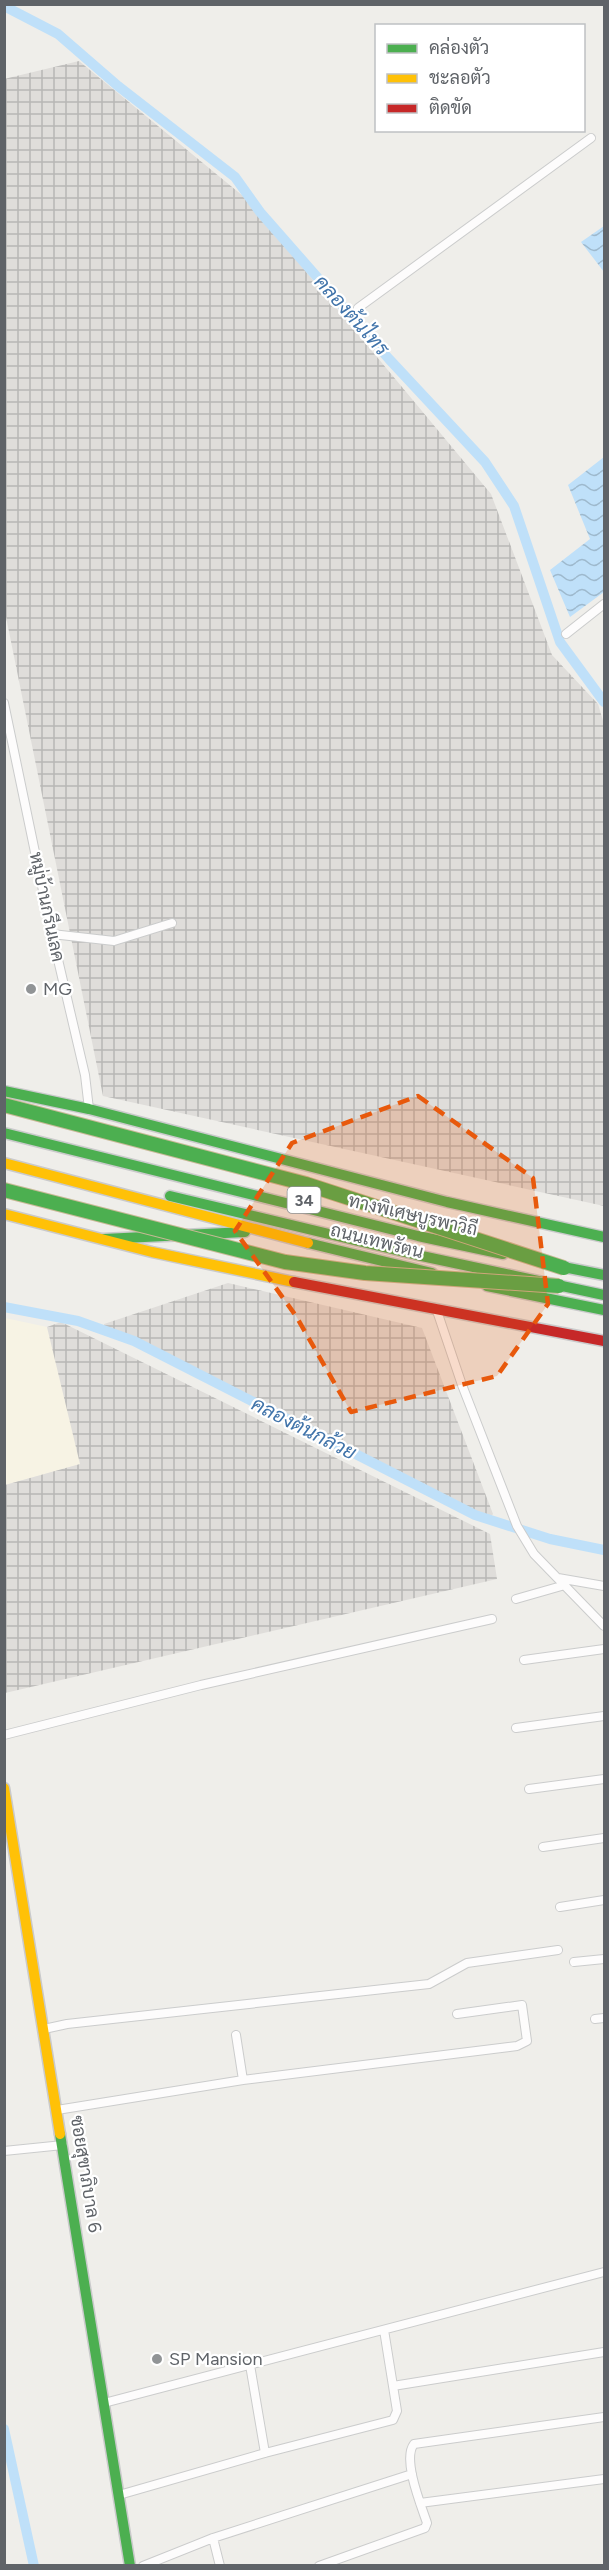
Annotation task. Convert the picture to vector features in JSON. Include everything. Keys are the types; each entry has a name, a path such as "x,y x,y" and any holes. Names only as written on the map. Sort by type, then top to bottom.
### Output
{"main road":[{"name":"34","path":"4,1091 89,1109 354,1179 604,1237"},
{"path":"4,1105 306,1184 564,1268"},
{"name":"ถนนเทพรัตน","path":"4,1126 227,1179 393,1224 604,1268"},
{"name":"ทางพิเศษบูรพาวิถี","path":"4,1133 418,1236 604,1275"},
{"name":"ทางพิเศษบูรพาวิถี","path":"4,1154 287,1225 604,1295"},
{"name":"ถนนเทพรัตน","path":"4,1163 394,1264 604,1310"},
{"path":"4,1190 285,1262 365,1273 559,1286"},
{"path":"4,1214 152,1252 335,1291 604,1341"},
{"path":"104,1239 260,1231"},
{"name":"ซอยสุขาภิบาล 6","path":"4,1788 130,2565"}],"street":[{"path":"358,308 591,138"},
{"path":"566,634 604,604"},
{"name":"หมู่บ้านกรีนเลค","path":"4,704 84,1075 89,1109"},
{"path":"52,934 114,941 172,923"},
{"path":"436,1308 462,1385 524,1540 534,1554 604,1626"},
{"path":"558,1578 604,1586"},
{"path":"516,1599 565,1585"},
{"path":"4,1735 201,1685 492,1619"},
{"path":"524,1660 604,1649"},
{"path":"516,1728 604,1716"},
{"path":"529,1789 604,1779"},
{"path":"543,1847 604,1838"},
{"path":"560,1907 604,1900"},
{"path":"44,2029 67,2024 429,1984 468,1963 558,1950"},
{"path":"574,1962 604,1959"},
{"path":"57,2110 243,2080 517,2046 527,2041 522,2005 458,2014"},
{"path":"595,2019 604,2018"},
{"path":"236,2035 243,2080"},
{"path":"4,2151 63,2145"},
{"path":"104,2403 604,2272"},
{"path":"119,2495 265,2453 393,2420 397,2414 384,2330"},
{"path":"393,2386 604,2352"},
{"path":"250,2364 265,2453"},
{"path":"319,2565 425,2528 427,2523 412,2475 410,2456 414,2444 604,2417"},
{"path":"143,2565 213,2538 412,2475"},
{"path":"420,2503 604,2479"},
{"path":"213,2538 220,2565"}],"highlighted area":[{"path":"418,1096 533,1178 548,1304 497,1376 351,1412 296,1316 235,1231 292,1143"}],"shaded area":[{"path":"79,61 243,196 491,494 552,655 598,704 604,724 604,1206 103,1096 5,612 4,79"},
{"path":"228,1283 422,1328 493,1514 488,1521 104,1328 104,1324"},
{"path":"5,1318 47,1327 85,1463 5,1485"},
{"path":"61,1322 490,1534 497,1579 5,1693 5,1485 80,1464 47,1327"}],"water":[{"path":"604,226 604,272 581,242"},
{"path":"604,457 604,592 570,617 550,570 590,539 568,485"}],"waterway":[{"name":"คลองต้นไทร","path":"4,6 58,34 118,86 235,177 260,212 389,359 485,462 514,506 560,642 604,702"},
{"name":"คลองต้นกล้วย","path":"4,1307 78,1321 134,1341 475,1515 550,1539 604,1550"},
{"path":"4,2429 34,2566"}],"traffic: fast":[{"path":"4,1091 89,1109 447,1202 604,1237"},
{"path":"4,1105 306,1184 564,1268"},
{"path":"4,1133 418,1236 503,1254"},
{"path":"4,1190 285,1262 365,1273 559,1286"},
{"path":"170,1196 417,1255 604,1295"},
{"path":"104,1239 245,1232"},
{"path":"308,1243 432,1273"},
{"path":"553,1265 604,1275"},
{"path":"487,1286 604,1310"},
{"path":"60,2134 130,2566"}],"traffic: slow":[{"path":"4,1163 308,1243"},
{"path":"4,1214 152,1252 294,1282"},
{"path":"4,1788 60,2134"}],"traffic: jam":[{"path":"294,1282 604,1341"}],"place":[{"name":"MG","path":"31,989"},
{"name":"SP Mansion","path":"157,2359"}]}
